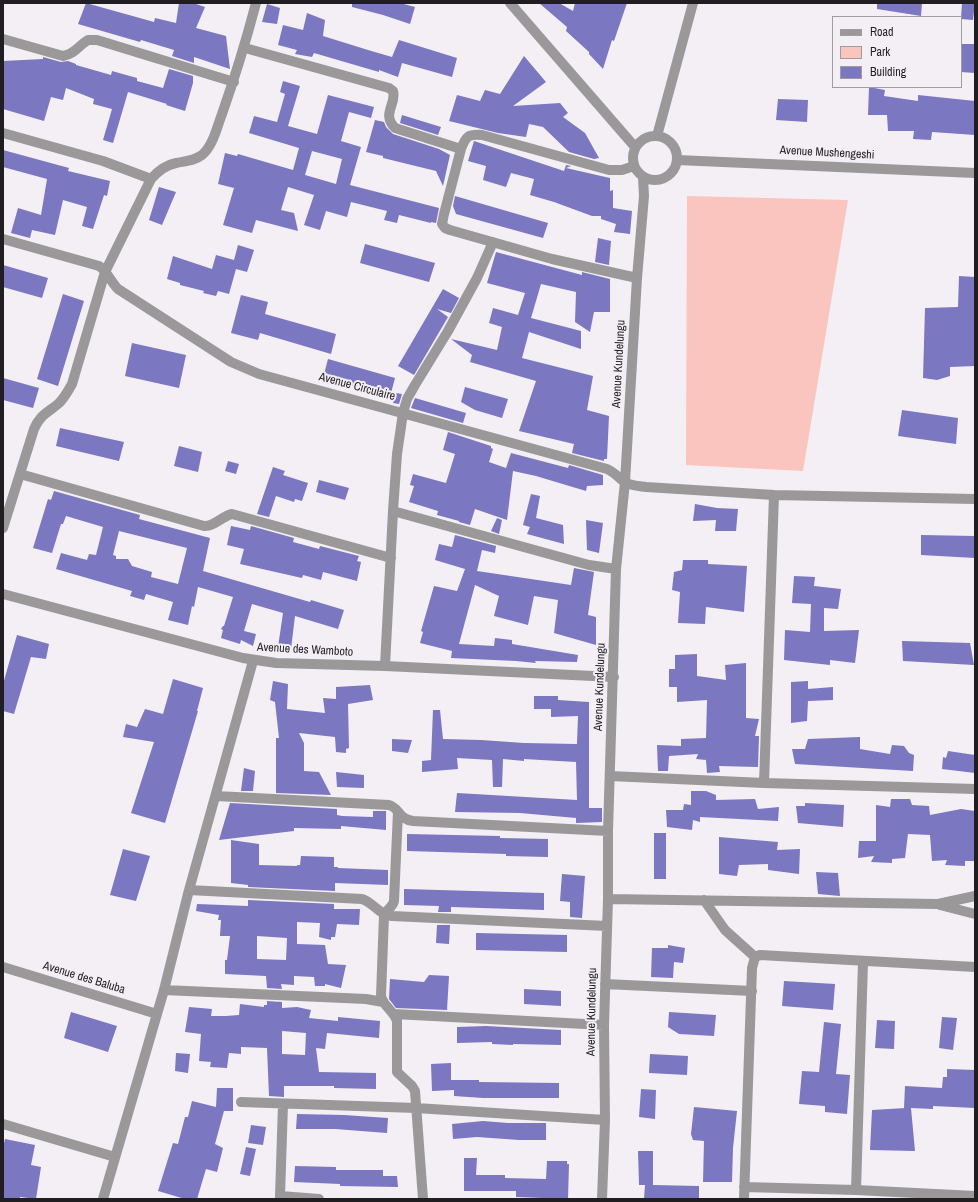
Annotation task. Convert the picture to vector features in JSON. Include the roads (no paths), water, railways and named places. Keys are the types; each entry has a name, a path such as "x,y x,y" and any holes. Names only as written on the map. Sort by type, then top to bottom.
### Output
{"street":[{"path":"3,528 37,422 64,398 72,384 105,272 151,179 163,168 177,163 191,161 202,155 206,152 213,138 245,48 256,3"},
{"path":"510,3 635,147"},
{"path":"657,136 693,3"},
{"path":"3,39 63,56 74,53 88,40 97,40 234,82"},
{"path":"245,48 389,88 393,91 394,95 388,117 395,128 461,149"},
{"path":"3,132 102,161 151,179"},
{"path":"634,166 622,170 609,170 482,135 468,136 465,139 461,149 442,224 445,228 450,230 552,259 637,278"},
{"path":"657,136 665,138 672,144 676,151 677,160 675,169 669,176 661,180 652,181 643,178 638,173 632,160 635,147 644,138 657,136"},
{"name":"Avenue Mushengeshi","path":"677,160 975,173"},
{"name":"Avenue Kundelungu","path":"602,1199 605,1120 604,1025 608,899 608,831 614,677 616,569 624,482 637,278 644,196 643,178"},
{"path":"3,239 95,264 102,268 105,272"},
{"path":"385,666 397,454 403,413 407,399 448,331 477,278 493,242"},
{"name":"Avenue Circulaire","path":"105,272 118,289 231,362 259,374 607,469 616,473 624,482"},
{"path":"20,474 204,526 210,525 226,515 232,514 391,558"},
{"path":"624,482 646,488 774,495 975,499"},
{"path":"764,783 774,495"},
{"path":"393,511 589,565 616,569"},
{"name":"Avenue des Wamboto","path":"3,594 253,661 614,677"},
{"path":"103,1199 158,1014 189,890 253,661"},
{"path":"610,776 764,783 975,789"},
{"path":"216,796 386,805 393,806 404,820 413,821 608,831"},
{"path":"398,812 394,904 386,911 384,915 381,996 383,1002 394,1014 397,1021 397,1072 414,1089 423,1199"},
{"path":"189,890 362,899 369,902 384,915 607,926"},
{"path":"608,899 938,904 975,896"},
{"path":"704,900 725,930 755,957"},
{"path":"938,904 975,914"},
{"path":"744,1199 752,963 755,957 760,955 975,968"},
{"path":"856,1190 863,962"},
{"name":"Avenue des Baluba","path":"3,967 158,1014"},
{"path":"605,984 752,991"},
{"path":"164,990 366,999 383,1002"},
{"path":"394,1014 604,1025"},
{"path":"241,1102 416,1108 605,1120"},
{"path":"283,1104 280,1198 319,1199"},
{"path":"3,1124 115,1157"},
{"path":"744,1187 856,1190 975,1196"}]}
